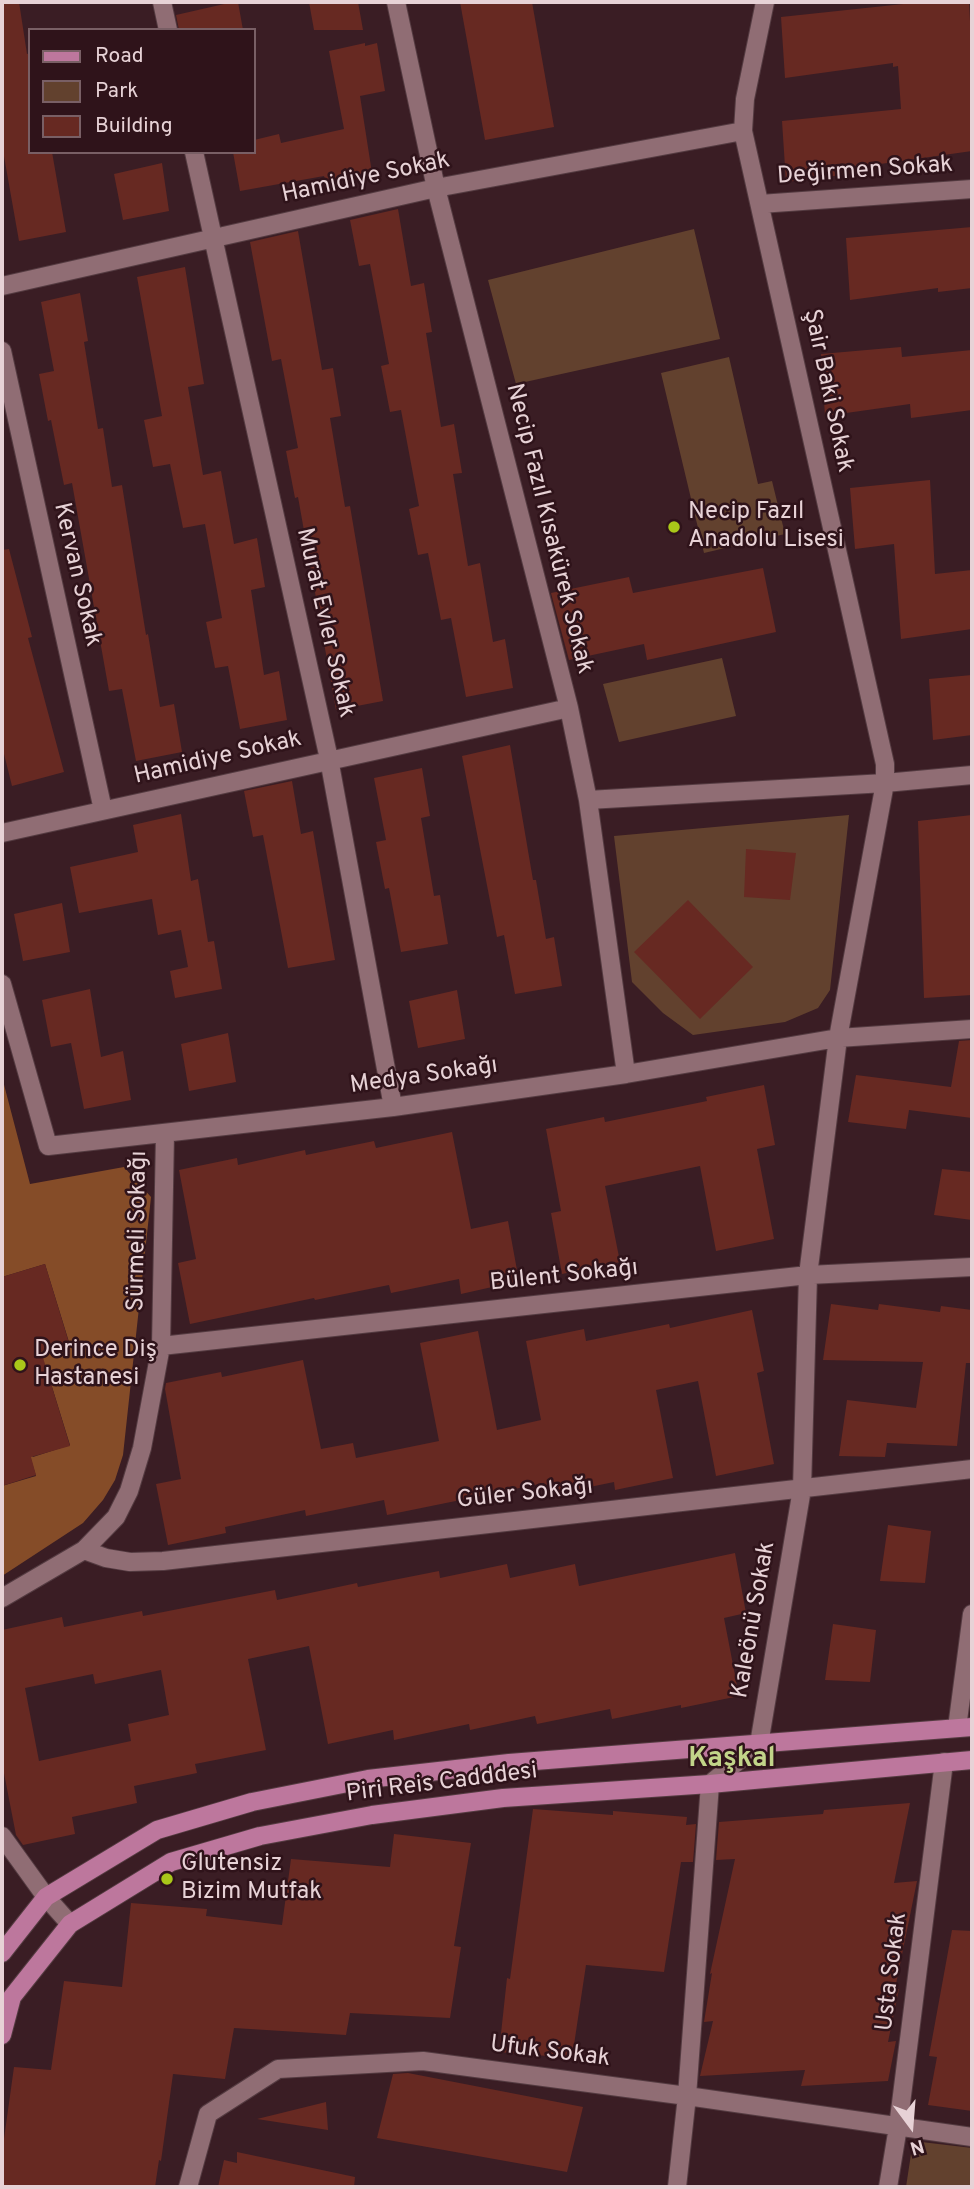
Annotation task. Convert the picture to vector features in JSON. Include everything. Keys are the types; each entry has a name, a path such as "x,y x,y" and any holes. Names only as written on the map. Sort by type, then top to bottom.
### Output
{"main road":[{"name":"Piri Reis Cadddesi","path":"2,1953 46,1897 157,1830 252,1802 381,1778 509,1763 965,1728"},
{"name":"Piri Reis Cadddesi","path":"2,2035 12,1997 70,1924 171,1863 260,1836 372,1815 503,1798 710,1784 972,1760"}],"street":[{"path":"162,2 168,28"},
{"name":"Necip Fazıl Kısakürek Sokak","path":"396,2 436,188 569,708 588,800 626,1074"},
{"name":"Şair Baki Sokak","path":"765,2 746,99 743,131 885,764 885,783 838,1038"},
{"name":"Hamidiye Sokak","path":"2,285 436,188 743,131"},
{"name":"Murat Evler Sokak","path":"194,154 329,759 393,1107"},
{"name":"Değirmen Sokak","path":"760,204 972,189"},
{"name":"Kervan Sokak","path":"2,351 103,810"},
{"name":"Hamidiye Sokak","path":"2,833 569,708"},
{"path":"588,800 885,783 972,775"},
{"name":"Medya Sokağı","path":"2,984 48,1146 393,1107 626,1074 838,1038 972,1029"},
{"name":"Kaleönü Sokak","path":"759,1744 802,1489 808,1275 838,1038"},
{"name":"Sürmeli Sokağı","path":"2,1598 83,1550 116,1517 129,1491 142,1448 161,1346 165,1134"},
{"name":"Bülent Sokağı","path":"161,1346 808,1275 972,1267"},
{"name":"Güler Sokağı","path":"83,1550 130,1562 163,1561 972,1469"},
{"path":"965,1728 972,1614"},
{"path":"677,2187 687,2096 710,1784 759,1744"},
{"name":"Usta Sokak","path":"888,2187 944,1762"},
{"path":"2,1836 46,1897 70,1924"},
{"name":"Ufuk Sokak","path":"188,2187 208,2114 278,2069 424,2061 972,2137"}],"green space":[{"path":"694,229 720,339 516,384 488,280"},
{"path":"729,357 758,484 772,481 785,534 704,553 661,373"},
{"path":"722,658 736,716 619,742 603,684"},
{"path":"849,815 830,990 818,1008 785,1022 693,1035 663,1013 632,982 614,836"},
{"path":"913,2141 972,2148 972,2187 906,2187"}],"shaded area":[{"path":"2,1077 30,1184 124,1167 151,1197 123,1455 115,1480 103,1500 83,1523 2,1576 2,1486 36,1476 29,1453 33,1457 70,1445 49,1377 35,1353 69,1342 45,1264 2,1277"}],"building":[{"path":"2,2 19,2 28,54 28,154 52,154 66,232 19,241 2,145"},
{"path":"238,2 243,28 179,28 176,15"},
{"path":"309,2 358,2 363,30 314,30"},
{"path":"460,2 532,2 554,127 485,140"},
{"path":"922,2 969,2 972,151 866,166 866,172 786,182 782,121 901,109 898,66 893,67 893,63 785,78 781,17"},
{"path":"377,43 385,91 360,96 372,173 326,182 324,176 240,191 233,154 256,154 256,140 279,134 281,143 344,129 329,51"},
{"path":"162,163 169,211 123,220 114,174"},
{"path":"398,209 411,286 424,283 432,332 426,333 441,427 454,424 462,473 453,474 468,566 480,563 493,642 505,639 513,688 466,697 451,618 441,620 428,553 418,555 409,509 419,506 401,410 390,412 381,366 389,364 370,264 359,266 350,220"},
{"path":"972,227 972,288 938,292 938,288 850,300 846,238"},
{"path":"298,231 322,370 333,368 341,416 330,418 345,507 350,506 383,701 336,710 298,497 295,498 286,451 298,448 281,359 272,361 250,242"},
{"path":"185,267 204,384 188,387 203,475 221,471 234,544 257,538 265,587 251,590 264,675 279,671 287,720 240,729 228,666 215,668 206,622 222,618 205,524 183,528 170,464 153,467 144,420 162,416 137,277"},
{"path":"80,293 88,341 84,342 98,429 103,428 112,487 122,485 160,707 174,704 182,752 136,761 122,689 109,691 72,483 64,485 39,374 54,371 41,302"},
{"path":"901,347 902,357 972,350 972,410 911,418 910,404 825,416 821,354"},
{"path":"930,480 935,574 972,570 972,629 901,639 894,544 855,549 850,488"},
{"path":"9,549 32,637 28,638 64,772 12,786 2,746 2,550"},
{"path":"763,568 776,632 647,660 644,644 569,660 551,593 629,577 633,593"},
{"path":"972,675 972,735 933,740 929,679"},
{"path":"510,745 533,880 536,880 546,939 554,937 562,986 515,994 504,935 497,937 462,756"},
{"path":"422,768 430,816 421,818 434,896 440,895 448,944 401,952 389,888 385,889 376,842 386,840 374,778"},
{"path":"292,781 301,834 313,831 335,960 288,968 263,835 253,837 244,791"},
{"path":"181,814 191,881 198,879 208,942 214,941 222,989 175,998 170,971 188,967 181,930 158,935 152,899 79,913 70,867 138,852 133,825"},
{"path":"972,815 972,995 924,998 918,821"},
{"path":"746,849 796,853 790,900 744,897"},
{"path":"688,900 753,967 700,1019 634,952"},
{"path":"62,903 70,952 23,961 14,914"},
{"path":"90,989 101,1057 123,1051 131,1100 84,1109 71,1043 51,1047 42,1000"},
{"path":"457,990 465,1039 418,1048 409,1001"},
{"path":"228,1033 236,1082 189,1091 181,1044"},
{"path":"972,1040 972,1118 909,1110 906,1129 848,1122 856,1075 951,1087 959,1041"},
{"path":"764,1085 775,1145 757,1149 774,1239 716,1251 700,1166 605,1186 620,1262 562,1274 551,1213 561,1211 546,1129 604,1117 605,1122 707,1101 706,1097"},
{"path":"452,1132 471,1229 508,1221 519,1281 461,1294 459,1279 391,1293 389,1285 190,1324 178,1263 196,1259 179,1170 237,1158 238,1165 305,1150 306,1155 374,1141 376,1148"},
{"path":"942,1169 972,1172 972,1220 934,1215"},
{"name":"Derince Diş Hastanesi","path":"45,1264 69,1343 41,1351 70,1446 31,1457 36,1475 2,1486 2,1277"},
{"path":"831,1304 878,1310 879,1304 940,1312 941,1306 972,1310 972,1363 966,1363 957,1446 887,1443 885,1457 839,1456 847,1400 916,1408 923,1362 823,1360"},
{"path":"752,1310 764,1371 757,1373 774,1464 716,1476 698,1381 656,1390 673,1478 615,1490 614,1482 546,1496 544,1483 387,1515 384,1500 306,1516 305,1510 225,1527 226,1533 168,1545 156,1484 181,1479 166,1383 221,1372 222,1377 303,1360 321,1449 353,1443 356,1458 439,1441 420,1343 478,1331 497,1430 541,1420 526,1341 584,1329 586,1341 669,1324 670,1328"},
{"path":"888,1525 931,1531 925,1583 880,1581"},
{"path":"735,1553 746,1613 724,1618 739,1696 612,1719 610,1709 537,1724 535,1716 470,1730 469,1724 394,1740 393,1730 328,1744 309,1646 248,1659 266,1750 195,1764 197,1773 134,1786 137,1803 72,1817 75,1834 23,1845 16,1835 2,1763 2,1630 62,1617 64,1627 142,1611 143,1616 275,1590 277,1600 357,1583 358,1587 439,1571 440,1578 507,1564 510,1578 575,1564 579,1586","holes":["161,1670 169,1715 128,1724 131,1741 39,1761 25,1688 93,1674 95,1684"]},
{"path":"833,1624 876,1630 870,1682 825,1680"},
{"path":"910,1803 894,1883 917,1881 895,1989 899,1989 888,2042 896,2041 888,2081 801,2086 805,2070 700,2076 713,2021 704,2022 712,1973 710,1974 735,1859 716,1860 719,1822 823,1814 824,1810"},
{"path":"533,1809 613,1815 613,1811 687,1817 686,1825 696,1824 693,1862 681,1862 664,1972 586,1965 572,2058 499,2052 507,1978 510,1979"},
{"path":"394,1834 471,1843 454,1946 461,1947 450,2018 350,2013 346,2035 234,2028 225,2079 173,2074 155,2187 2,2187 2,2153 14,2067 51,2070 64,1981 122,1987 131,1903 207,1909 206,1916 282,1925 291,1859 390,1867"},
{"path":"952,1930 972,1931 972,2111 928,2105 937,2057 929,2056"},
{"path":"408,2073 583,2107 567,2172 377,2138 393,2074"},
{"path":"326,2102 328,2130 257,2119"},
{"path":"237,2152 355,2177 354,2187 218,2187 224,2160 237,2163"}],"place":[{"name":"Necip Fazıl Anadolu Lisesi","path":"674,527"},
{"name":"Derince Diş Hastanesi","path":"20,1365"},
{"name":"Glutensiz Bizim Mutfak","path":"167,1879"}],"district":[{"name":"Kaşkal","path":"732,1760"}]}
